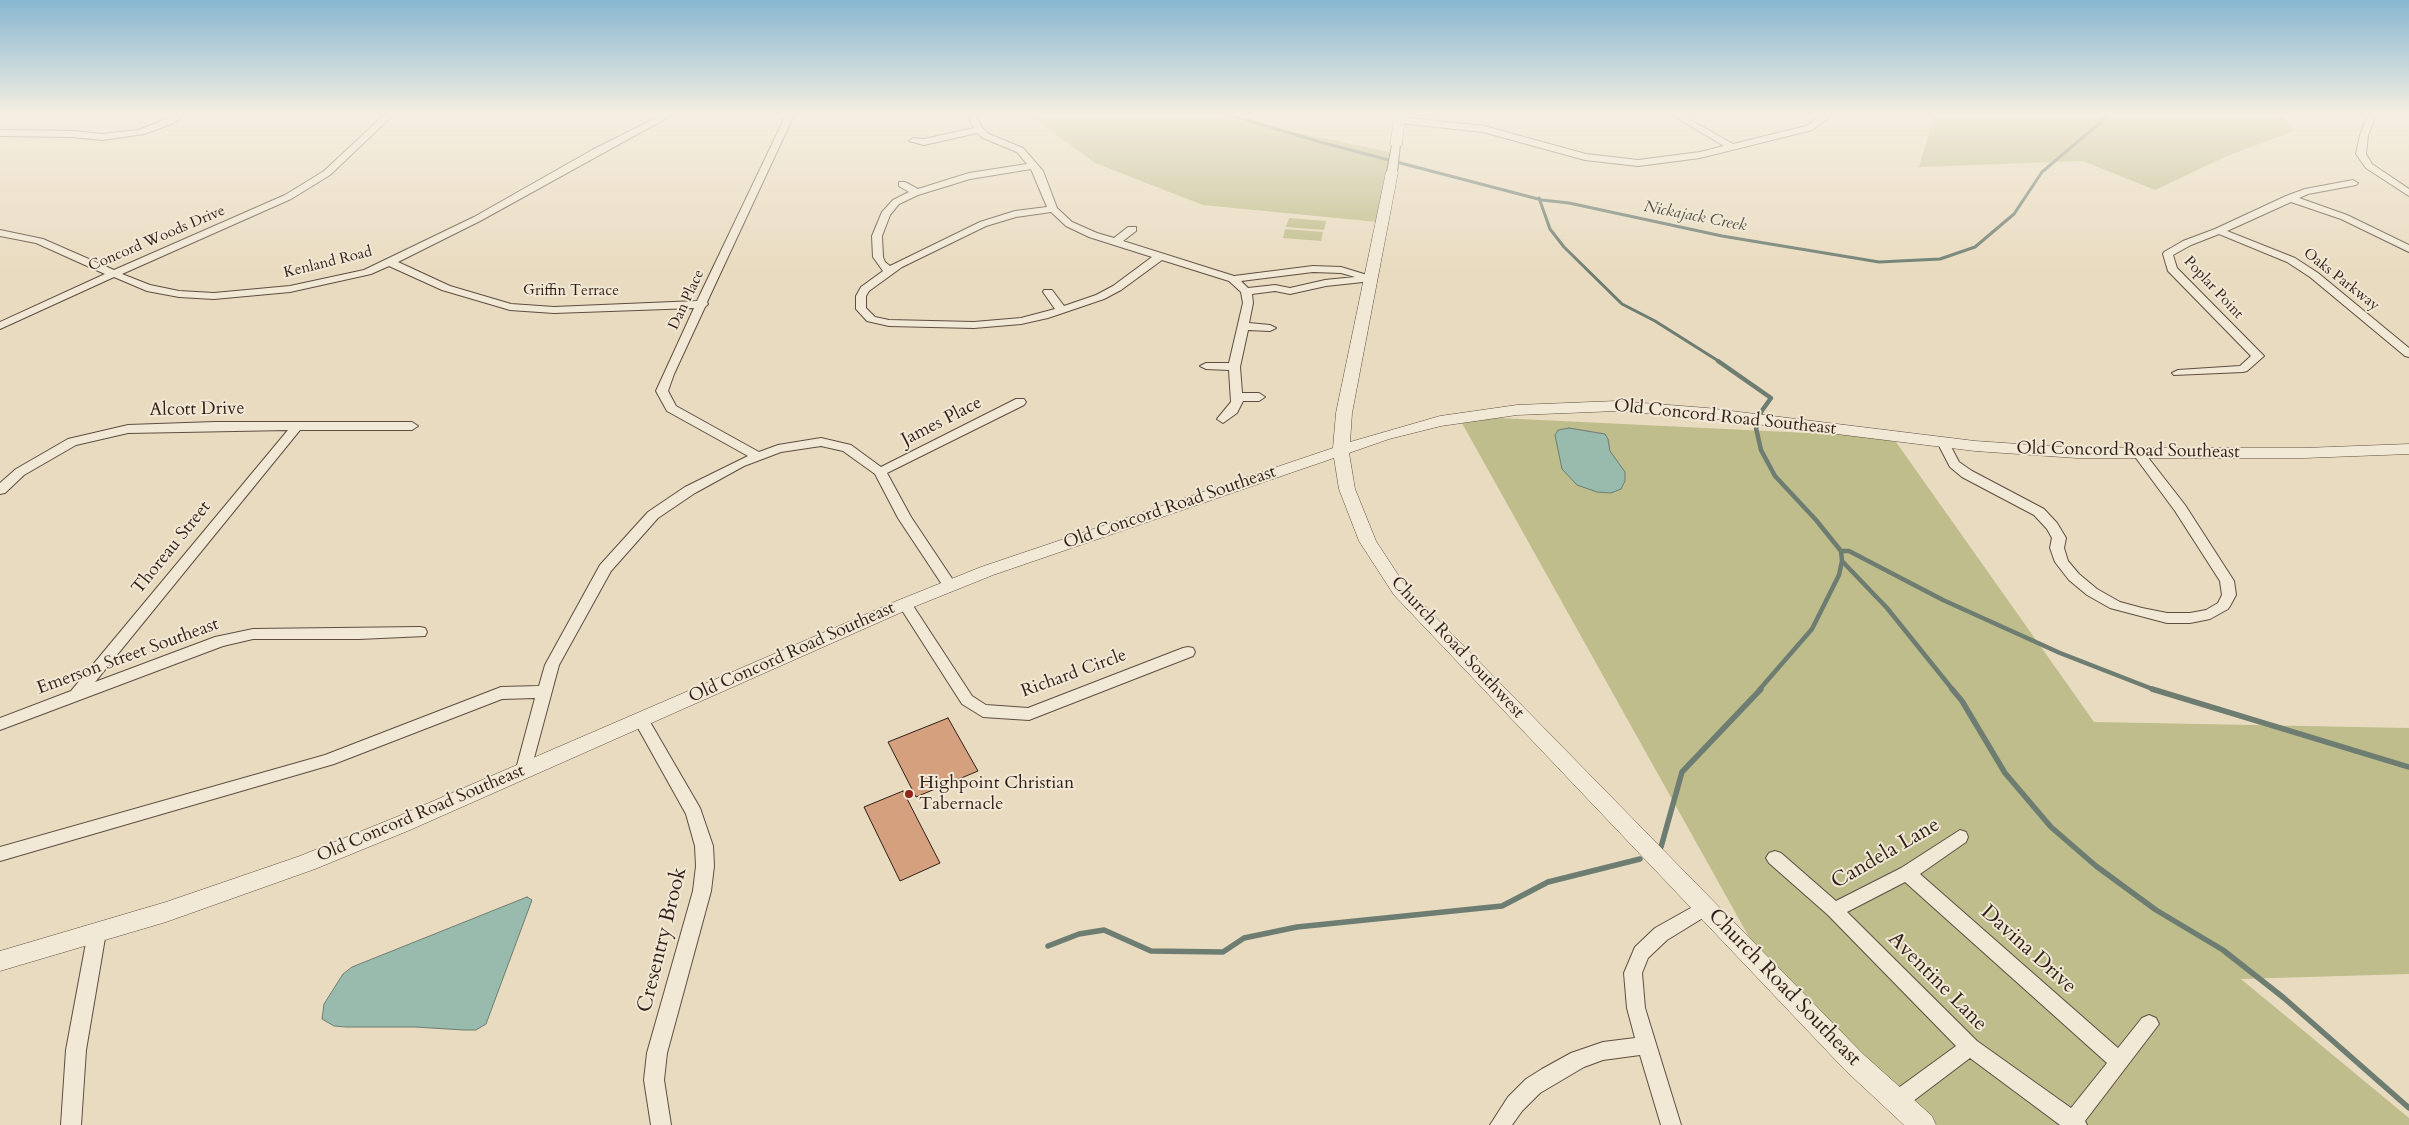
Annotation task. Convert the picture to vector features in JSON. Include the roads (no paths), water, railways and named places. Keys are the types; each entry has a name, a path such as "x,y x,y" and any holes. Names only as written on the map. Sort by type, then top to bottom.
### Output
{"street":[{"name":"Concord Woods Drive","path":"0,326 250,215 310,185 333,168"},
{"name":"Kenland Road","path":"0,234 39,241 146,288 179,294 214,296 290,289 367,272 388,263 477,219 568,168"},
{"name":"Dan Place","path":"758,456 671,408 662,391 668,374 703,304 766,168"},
{"path":"890,272 881,263 878,256 877,236 889,208 916,192 976,175 1024,168"},
{"path":"1035,168 1053,209 1060,217 1079,230 1159,257 1233,279 1327,269 1341,270 1372,278"},
{"name":"Church Road Southwest","path":"1393,168 1344,413 1341,450 1347,489 1359,524 1378,559 1400,591 1648,848"},
{"path":"2371,168 2409,193"},
{"name":"Poplar Point","path":"2178,373 2243,369 2258,356 2172,270 2168,254 2187,243 2219,231 2289,198 2305,192 2353,183"},
{"path":"902,184 916,192"},
{"path":"2289,198 2344,218 2409,249"},
{"path":"1053,209 1015,214 983,224 890,272 872,283 861,296 861,310 865,315 879,321 974,325 998,324 1044,316 1084,304 1117,288 1159,257"},
{"path":"1116,242 1132,229"},
{"name":"Oaks Parkway","path":"2219,231 2291,260 2314,275 2409,354"},
{"name":"Griffin Terrace","path":"388,263 397,265 446,288 510,307 554,310 703,304"},
{"path":"1274,274 1274,288"},
{"path":"1246,290 1274,288 1290,291 1306,289 1325,283 1372,278"},
{"path":"1223,419 1233,410 1236,397 1234,367 1248,304 1246,290 1233,279"},
{"path":"1048,292 1062,310"},
{"path":"1084,304 1094,313"},
{"path":"1243,326 1270,328"},
{"path":"1206,366 1234,367"},
{"path":"1236,397 1259,397"},
{"name":"James Place","path":"880,472 1020,402"},
{"name":"Old Concord Road Southeast","path":"0,961 166,912 307,863 402,824 950,586 1026,557 1414,427 1471,415 1517,410 1617,406 1729,415 1943,442 2059,452 2139,454 2304,453 2409,449"},
{"name":"Thoreau Street","path":"77,695 297,426"},
{"name":"Alcott Drive","path":"0,490 20,472 49,453 72,442 103,434 150,428 412,426"},
{"path":"1943,442 1954,464 1966,474 2038,512 2052,526 2059,538 2056,548 2062,562 2074,577 2092,592 2115,605 2141,613 2182,618 2210,614 2223,606 2229,595 2227,581 2180,508 2139,454"},
{"path":"524,770 552,665 583,605 605,568 634,534 653,516 716,474 758,456 793,445 828,443 847,448 880,472 905,518 950,586"},
{"name":"Richard Circle","path":"905,604 967,700 983,711 1029,714 1188,652"},
{"name":"Emerson Street Southeast","path":"0,724 211,644 254,634 290,632 359,634 420,632"},
{"path":"0,854 328,760 501,693 545,692"},
{"name":"Cresentry Brook","path":"641,719 694,813 704,846 705,866 702,891 658,1054 654,1080 661,1125"},
{"name":"Candela Lane","path":"1834,910 1907,873 1960,837"},
{"name":"Church Road Southeast","path":"1648,848 1854,1062 1923,1125"},
{"name":"Aventine Lane","path":"1775,858 1834,910 1970,1047 2075,1123"},
{"name":"Davina Drive","path":"1907,873 2119,1061"},
{"path":"1671,1125 1636,1008 1633,973 1641,952 1661,934 1705,908"},
{"path":"71,1125 76,1050 97,932"},
{"path":"2075,1123 2119,1061 2149,1024"},
{"path":"1500,1125 1515,1104 1533,1086 1578,1060 1603,1051 1647,1045"},
{"path":"1897,1101 1970,1047"}],"waterway":[{"name":"Nickajack Creek","path":"1418,168 1539,199"},
{"name":"Nickajack Creek","path":"1539,199 1569,203 1722,236 1879,262 1940,259 1975,247 2014,214 2042,172 2047,168"},
{"path":"1539,199 1550,229 1564,247 1622,304 1655,321 1720,362"},
{"path":"1718,361 1771,398 1761,412 1756,428 1761,450 1775,476 1816,520 1841,551"},
{"path":"1841,551 1849,551 1943,600 2060,653 2154,690"},
{"path":"1841,551 1842,561"},
{"path":"1759,690 1812,629 1839,575 1842,561"},
{"path":"1842,561 1887,608 1953,690"},
{"path":"1661,847 1682,772 1761,689"},
{"path":"1952,689 1962,701 2005,773 2051,827 2096,866 2156,910 2223,950 2284,998 2409,1108"},
{"path":"2154,690 2409,767"},
{"path":"1048,946 1079,934 1104,930 1151,951 1223,952 1244,938 1297,927 1502,906 1548,882 1640,859"}],"place":[{"name":"Highpoint Christian Tabernacle","path":"909,794"}]}
